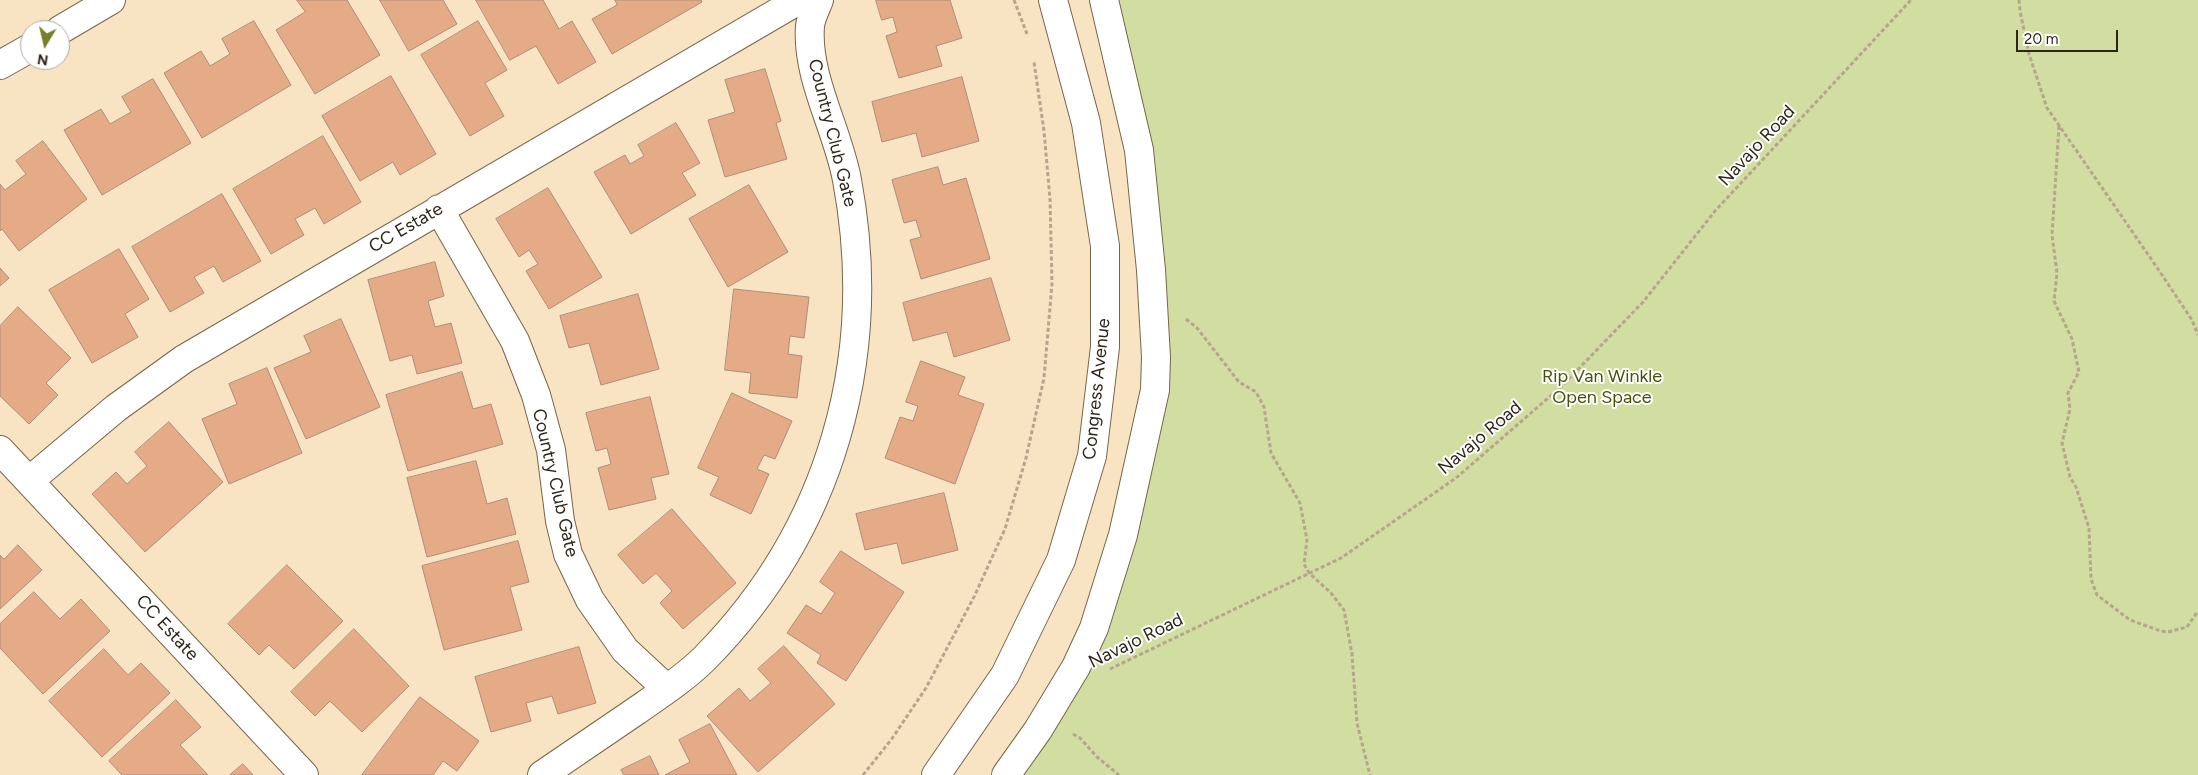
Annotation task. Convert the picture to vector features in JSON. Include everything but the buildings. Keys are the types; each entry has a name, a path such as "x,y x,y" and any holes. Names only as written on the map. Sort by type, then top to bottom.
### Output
{"street":[{"path":"70,24 112,0"},
{"name":"CC Estate","path":"30,481 116,408 184,359 799,0"},
{"name":"Country Club Gate","path":"542,775 667,689 704,659 736,622 768,579 800,528 825,473 843,416 854,352 857,293 856,238 847,178 812,63 810,25 819,0"},
{"name":"Congress Avenue","path":"936,775 1005,675 1061,560 1092,456 1105,347 1105,246 1086,123 1053,0"},
{"path":"1006,775 1076,667 1094,628 1123,535 1155,390 1156,357 1151,270 1139,150 1104,0"},
{"path":"0,65 20,54"},
{"name":"Country Club Gate","path":"439,209 515,341 536,395 551,450 560,522 568,554 590,600 625,650 667,689"},
{"name":"CC Estate","path":"0,450 304,775"}],"path":[{"path":"1014,0 1028,35"},
{"name":"Navajo Road","path":"1105,672 1341,558 1456,478 1562,386 1643,302 1716,211 1911,0"},
{"path":"2019,0 2029,54 2047,108 2158,268 2192,320 2198,335"},
{"path":"863,775 891,740 926,688 974,597 1005,529 1026,458 1044,378 1052,284 1050,199 1043,122 1033,53"},
{"path":"2059,126 2052,235 2057,273 2054,301 2072,339 2078,372 2068,393 2070,409 2062,443 2070,477 2076,487 2089,528 2092,579 2097,595 2130,620 2161,631 2168,632 2187,627 2198,611"},
{"path":"1185,318 1197,328 1239,382 1256,392 1264,407 1271,453 1300,503 1307,540 1304,564 1309,573 1331,592 1344,610 1352,654 1357,724 1370,775"},
{"path":"1046,716 1080,738 1097,757 1119,775"}],"green space":[{"name":"Rip Van Winkle Open Space","path":"1104,0 2198,0 2198,775 1006,775 1076,667 1156,357"}]}
